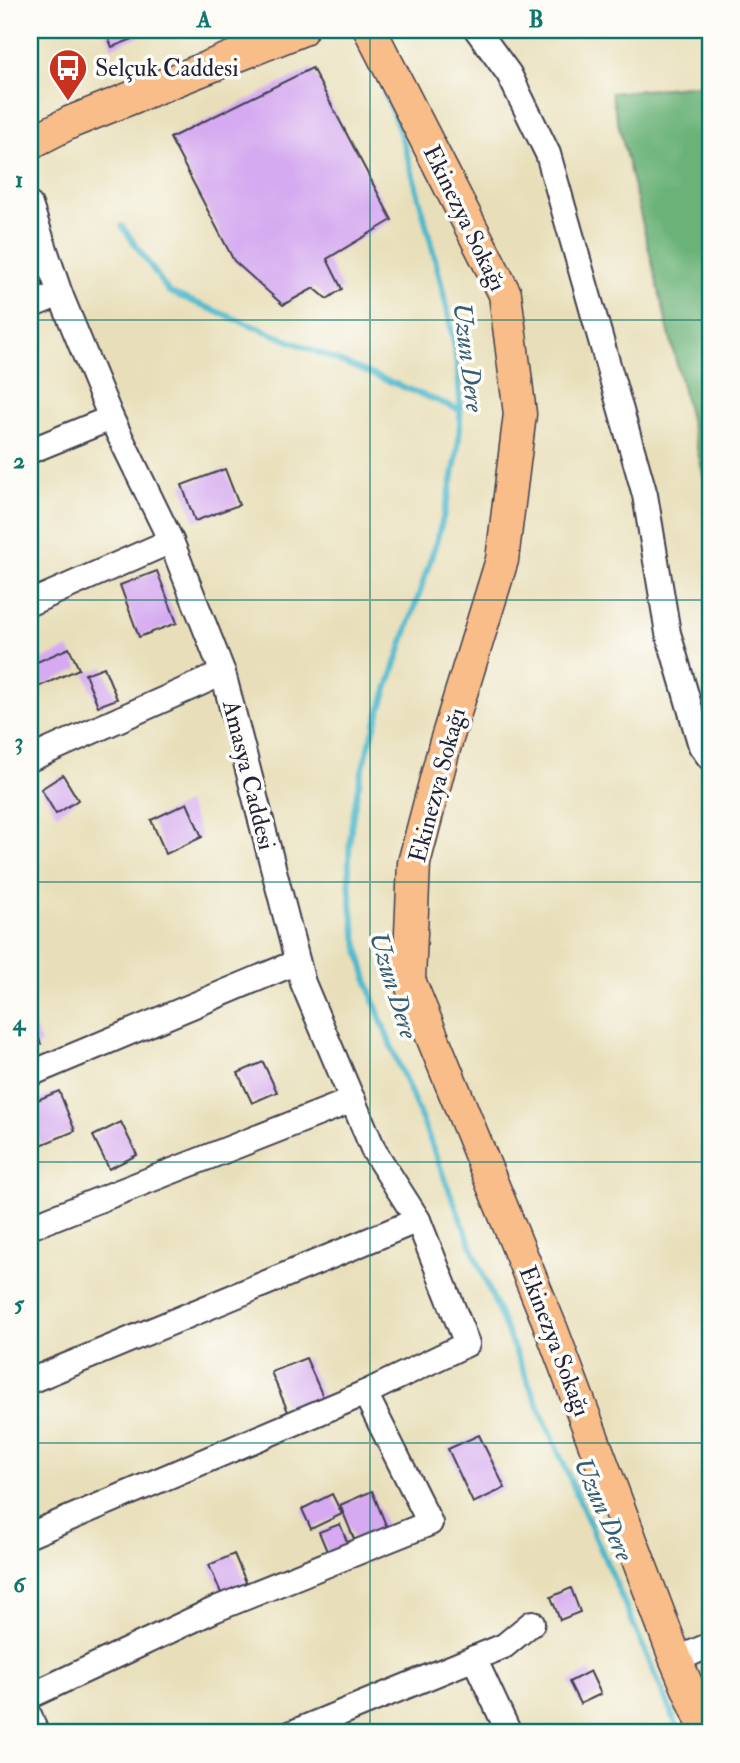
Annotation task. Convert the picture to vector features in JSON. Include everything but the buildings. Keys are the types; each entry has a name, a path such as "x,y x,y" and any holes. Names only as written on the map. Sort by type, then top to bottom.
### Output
{"main road":[{"path":"30,143 71,122 301,30"},
{"name":"Ekinezya Sokağı","path":"370,30 505,295 520,414 502,560 445,745 414,863 409,980 551,1328 676,1660 707,1733"}],"street":[{"path":"477,30 509,74 548,153 645,495 668,634 701,746 710,758"},
{"name":"Amasya Caddesi","path":"30,205 60,294 111,418 172,541 223,673 303,983 374,1151 418,1220 467,1344 365,1393"},
{"path":"30,306 60,294"},
{"path":"30,451 111,418"},
{"path":"30,603 172,541"},
{"path":"30,760 223,673"},
{"path":"30,1074 297,962"},
{"path":"30,1227 353,1100"},
{"path":"30,1381 418,1220"},
{"path":"30,1535 365,1393 430,1523 216,1609 30,1696"},
{"path":"292,1733 504,1646 532,1623"},
{"path":"676,1660 710,1645"},
{"path":"474,1658 509,1733"},
{"path":"30,1717 36,1733"}],"green space":[{"path":"710,84 710,502 611,93"}],"waterway":[{"name":"Uzun Dere","path":"384,92 408,157 439,275 452,330 460,412 459,438 450,492 427,571 371,738 356,799 349,861 354,927 361,959 382,1023 462,1222 522,1369 680,1733"},
{"path":"122,226 169,292 460,410"}],"place":[{"name":"Selçuk Caddesi","path":"68,102"}]}
